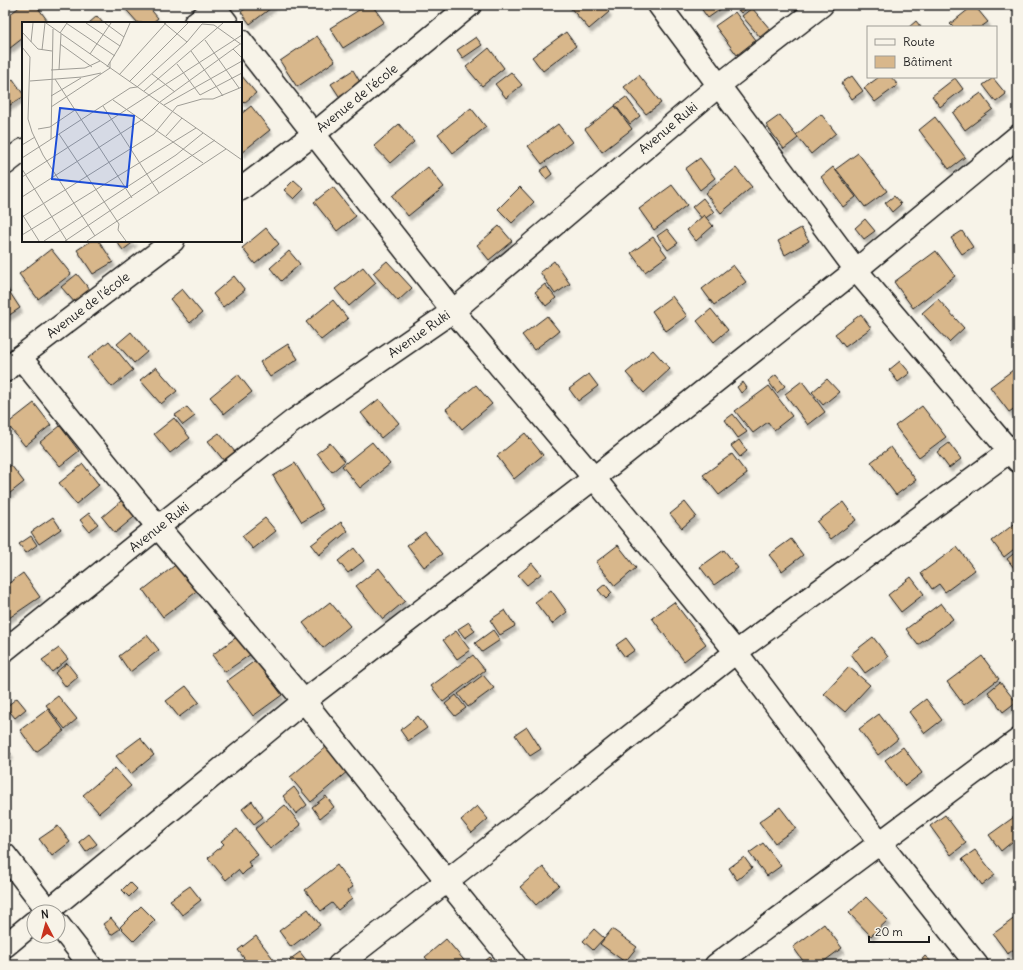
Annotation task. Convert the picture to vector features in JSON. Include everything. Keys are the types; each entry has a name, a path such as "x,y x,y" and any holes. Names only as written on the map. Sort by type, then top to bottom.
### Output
{"street":[{"name":"Avenue de l'école","path":"242,188 314,134 470,5"},
{"path":"339,965 736,652 1015,452 856,270 659,5"},
{"name":"Avenue Ruki","path":"5,650 293,421 453,311 718,86 822,5"},
{"path":"197,22 218,12"},
{"path":"242,42 453,311 594,478 736,652 880,843 977,965"},
{"path":"61,904 304,701 594,478 856,270 1018,136"},
{"path":"5,164 22,151"},
{"name":"Avenue de l'école","path":"12,364 171,242"},
{"path":"12,364 158,527 304,701 515,965"},
{"path":"716,965 1018,740"},
{"path":"5,855 39,904"},
{"path":"5,946 26,931"},
{"path":"66,938 90,965"}],"building":[{"path":"22,5 36,5 47,20 45,22 22,22 22,39 5,52 5,18"},
{"path":"122,5 147,5 158,18 153,22 137,22"},
{"path":"250,5 275,5 250,24 241,12"},
{"path":"367,5 372,5 384,22 343,48 330,28"},
{"path":"568,5 603,5 609,12 589,29"},
{"path":"703,5 725,6 708,18 700,7"},
{"path":"734,5 751,5 741,13"},
{"path":"974,5 988,22 982,26 952,26 950,24"},
{"path":"752,8 770,29 760,37 742,16"},
{"path":"735,12 756,40 737,55 715,26"},
{"path":"97,16 102,22 90,22"},
{"path":"916,21 920,26 910,26"},
{"path":"566,32 576,46 543,71 532,57"},
{"path":"317,36 335,61 297,87 280,61"},
{"path":"476,37 482,45 463,58 457,50"},
{"path":"489,48 504,68 482,86 466,67"},
{"path":"353,70 360,82 339,96 331,84"},
{"path":"511,72 522,85 506,98 495,84"},
{"path":"639,75 661,103 646,114 624,87"},
{"path":"242,76 256,93 244,103 242,101"},
{"path":"852,76 863,91 852,99 841,83"},
{"path":"878,78 892,78 898,85 875,102 864,88"},
{"path":"955,78 963,89 940,107 932,96"},
{"path":"993,78 1006,94 996,102 983,85"},
{"path":"13,79 22,92 22,98 5,108 5,84"},
{"path":"981,93 993,109 965,130 953,113"},
{"path":"626,97 640,116 630,124 615,105"},
{"path":"251,106 270,130 242,152 242,113"},
{"path":"615,106 632,129 602,152 585,129"},
{"path":"471,108 486,127 453,153 438,134"},
{"path":"821,114 836,133 811,154 796,135"},
{"path":"780,115 798,138 784,149 766,125"},
{"path":"935,117 965,157 949,169 919,130"},
{"path":"399,124 414,142 390,163 374,146"},
{"path":"558,124 572,142 542,164 528,146"},
{"path":"858,153 887,191 865,207 836,169"},
{"path":"700,158 715,178 700,190 685,169"},
{"path":"547,166 552,174 546,179 540,171"},
{"path":"428,167 444,187 408,216 392,196"},
{"path":"833,167 856,197 843,207 821,177"},
{"path":"736,168 752,187 721,213 705,193"},
{"path":"294,180 304,189 294,199 284,190"},
{"path":"672,185 687,205 654,230 639,209"},
{"path":"333,187 356,216 337,231 314,202"},
{"path":"520,187 534,202 512,223 498,209"},
{"path":"894,196 901,204 892,212 885,203"},
{"path":"703,198 714,212 703,220 692,207"},
{"path":"704,215 713,226 696,241 687,230"},
{"path":"865,219 875,231 864,239 855,228"},
{"path":"499,226 512,241 489,260 477,245"},
{"path":"266,228 279,244 255,264 242,248"},
{"path":"801,228 809,241 785,255 778,241"},
{"path":"667,229 678,243 668,250 657,236"},
{"path":"962,231 973,247 962,254 951,238"},
{"path":"653,237 667,256 645,272 631,253"},
{"path":"89,242 100,242 113,262 93,274 77,250"},
{"path":"117,242 134,242 123,250"},
{"path":"51,249 71,274 38,299 19,274"},
{"path":"289,251 300,264 281,281 270,268"},
{"path":"936,251 955,276 913,308 894,282"},
{"path":"387,261 412,288 398,301 373,273"},
{"path":"554,261 570,284 555,294 540,272"},
{"path":"733,265 746,282 714,305 702,289"},
{"path":"363,267 376,283 349,306 335,289"},
{"path":"77,274 91,291 76,304 61,287"},
{"path":"234,276 245,290 223,307 213,294"},
{"path":"545,284 556,298 546,306 535,292"},
{"path":"5,285 20,308 5,318"},
{"path":"182,289 202,313 190,323 170,299"},
{"path":"672,296 687,316 666,331 652,311"},
{"path":"938,299 964,328 949,342 922,313"},
{"path":"333,300 348,319 321,340 306,322"},
{"path":"711,309 728,330 714,342 697,321"},
{"path":"861,314 871,328 845,347 835,334"},
{"path":"547,316 559,331 534,350 522,335"},
{"path":"131,332 147,352 134,363 117,344"},
{"path":"109,341 133,370 112,387 88,358"},
{"path":"288,344 298,359 270,377 260,362"},
{"path":"653,350 670,369 644,393 626,373"},
{"path":"900,361 910,373 898,382 889,370"},
{"path":"156,367 177,391 161,404 140,380"},
{"path":"1017,367 1018,406 1009,412 990,387"},
{"path":"238,374 252,392 224,414 210,397"},
{"path":"589,374 598,386 578,401 569,389"},
{"path":"776,375 785,386 777,393 768,381"},
{"path":"827,379 839,392 823,405 812,392"},
{"path":"802,381 825,412 808,425 785,394"},
{"path":"743,382 747,388 741,393 737,387"},
{"path":"476,385 492,404 462,429 446,409"},
{"path":"769,386 792,416 774,430 768,422 753,433 735,411"},
{"path":"379,399 399,423 381,438 361,413"},
{"path":"34,403 51,425 25,446 7,424"},
{"path":"922,406 946,437 919,457 895,426"},
{"path":"187,407 195,416 183,425 175,415"},
{"path":"733,414 747,432 738,438 725,420"},
{"path":"174,418 190,438 170,453 154,434"},
{"path":"60,426 79,451 60,466 40,442"},
{"path":"219,433 236,453 225,462 208,441"},
{"path":"525,433 543,455 514,479 497,456"},
{"path":"739,440 747,451 740,457 731,446"},
{"path":"372,442 390,464 360,488 342,466"},
{"path":"330,443 345,461 332,472 317,453"},
{"path":"949,443 961,459 949,468 937,452"},
{"path":"891,447 916,480 896,495 871,462"},
{"path":"732,454 747,474 719,495 703,475"},
{"path":"295,463 323,509 302,522 273,476"},
{"path":"83,464 99,485 76,504 59,483"},
{"path":"11,465 24,482 5,497 5,470"},
{"path":"127,496 140,512 115,533 102,517"},
{"path":"685,502 696,516 682,528 670,514"},
{"path":"843,502 856,520 831,539 817,522"},
{"path":"89,513 98,524 89,531 80,520"},
{"path":"53,517 61,529 39,544 31,532"},
{"path":"265,518 276,531 253,549 242,536"},
{"path":"1018,521 1018,546 1004,557 992,541"},
{"path":"341,522 348,531 319,555 311,545"},
{"path":"425,532 442,554 424,567 407,545"},
{"path":"31,536 37,545 26,553 19,544"},
{"path":"791,539 803,555 782,571 769,555"},
{"path":"618,545 636,568 615,586 596,562"},
{"path":"957,547 975,570 945,592 939,584 932,589 921,573"},
{"path":"354,548 364,561 348,573 338,561"},
{"path":"724,550 738,568 714,585 700,567"},
{"path":"1018,550 1018,573 1007,559"},
{"path":"178,563 199,590 163,617 143,590"},
{"path":"532,563 541,574 527,585 518,575"},
{"path":"379,568 405,601 383,619 356,586"},
{"path":"23,573 40,597 6,620 5,586"},
{"path":"911,577 924,594 901,612 888,595"},
{"path":"605,584 612,593 606,599 598,590"},
{"path":"551,590 567,612 552,624 535,602"},
{"path":"330,602 350,626 323,648 303,623"},
{"path":"674,602 706,644 684,661 652,618"},
{"path":"941,603 953,619 918,645 906,629"},
{"path":"505,610 515,626 500,635 490,620"},
{"path":"469,622 475,631 465,638 458,629"},
{"path":"493,630 500,640 482,652 475,643"},
{"path":"456,631 470,650 457,659 443,640"},
{"path":"1018,634 1018,651 1010,640"},
{"path":"147,635 159,650 130,672 119,656"},
{"path":"238,636 251,654 225,672 212,655"},
{"path":"873,637 888,657 865,673 851,654"},
{"path":"626,638 635,650 625,657 616,645"},
{"path":"59,648 68,659 52,672 42,660"},
{"path":"473,655 485,670 443,702 431,686"},
{"path":"982,656 999,679 964,705 947,682"},
{"path":"256,660 282,695 253,716 227,681"},
{"path":"67,663 78,677 66,687 55,673"},
{"path":"849,667 870,685 845,712 824,694"},
{"path":"483,675 494,688 468,707 458,694"},
{"path":"1000,682 1016,702 1003,712 988,692"},
{"path":"186,686 199,702 179,717 166,701"},
{"path":"456,695 466,708 455,716 445,704"},
{"path":"58,696 77,719 65,729 46,705"},
{"path":"17,698 26,709 15,718 6,707"},
{"path":"926,699 942,720 925,733 909,712"},
{"path":"48,709 64,731 36,752 20,730"},
{"path":"879,714 898,739 878,755 859,729"},
{"path":"418,716 427,728 408,741 400,730"},
{"path":"527,727 541,749 530,756 515,735"},
{"path":"140,738 154,755 131,774 116,756"},
{"path":"5,746 11,754 5,759"},
{"path":"327,746 348,771 311,802 290,777"},
{"path":"903,747 922,773 905,786 885,760"},
{"path":"115,768 131,786 99,813 83,795"},
{"path":"294,787 307,805 296,814 283,796"},
{"path":"326,796 334,807 320,818 312,807"},
{"path":"252,801 263,817 254,824 242,809"},
{"path":"285,805 301,825 270,849 255,829"},
{"path":"477,806 488,819 472,833 461,820"},
{"path":"780,807 796,828 775,843 759,822"},
{"path":"945,815 966,843 951,855 930,826"},
{"path":"1014,817 1018,822 1018,837 1001,851 989,835"},
{"path":"58,826 70,842 52,856 39,839"},
{"path":"237,829 258,855 248,862 252,867 242,875 238,870 226,880 208,858 224,844 221,841"},
{"path":"89,834 97,844 86,852 79,842"},
{"path":"763,843 781,866 767,876 749,853"},
{"path":"975,850 995,875 982,885 962,859"},
{"path":"744,857 752,868 737,880 729,868"},
{"path":"337,865 353,887 347,891 352,899 338,910 332,903 321,911 305,890"},
{"path":"543,867 559,885 536,905 520,887"},
{"path":"130,882 137,889 129,897 122,890"},
{"path":"190,886 201,900 182,915 170,900"},
{"path":"866,897 888,920 871,936 849,913"},
{"path":"141,906 155,920 134,941 120,927"},
{"path":"308,909 320,925 291,947 279,931"},
{"path":"1016,917 1018,919 1018,954 1014,949 1008,954 993,934"},
{"path":"111,918 120,929 111,935 103,924"},
{"path":"824,924 842,948 819,965 806,965 793,947"},
{"path":"594,929 604,938 593,950 583,941"},
{"path":"612,929 637,947 625,962 600,944"},
{"path":"256,936 278,965 249,965 238,950"},
{"path":"446,939 468,965 432,965 425,957"},
{"path":"300,952 310,965 293,965 289,960"},
{"path":"925,956 935,965 917,965"},
{"path":"490,957 497,965 480,965"}]}
